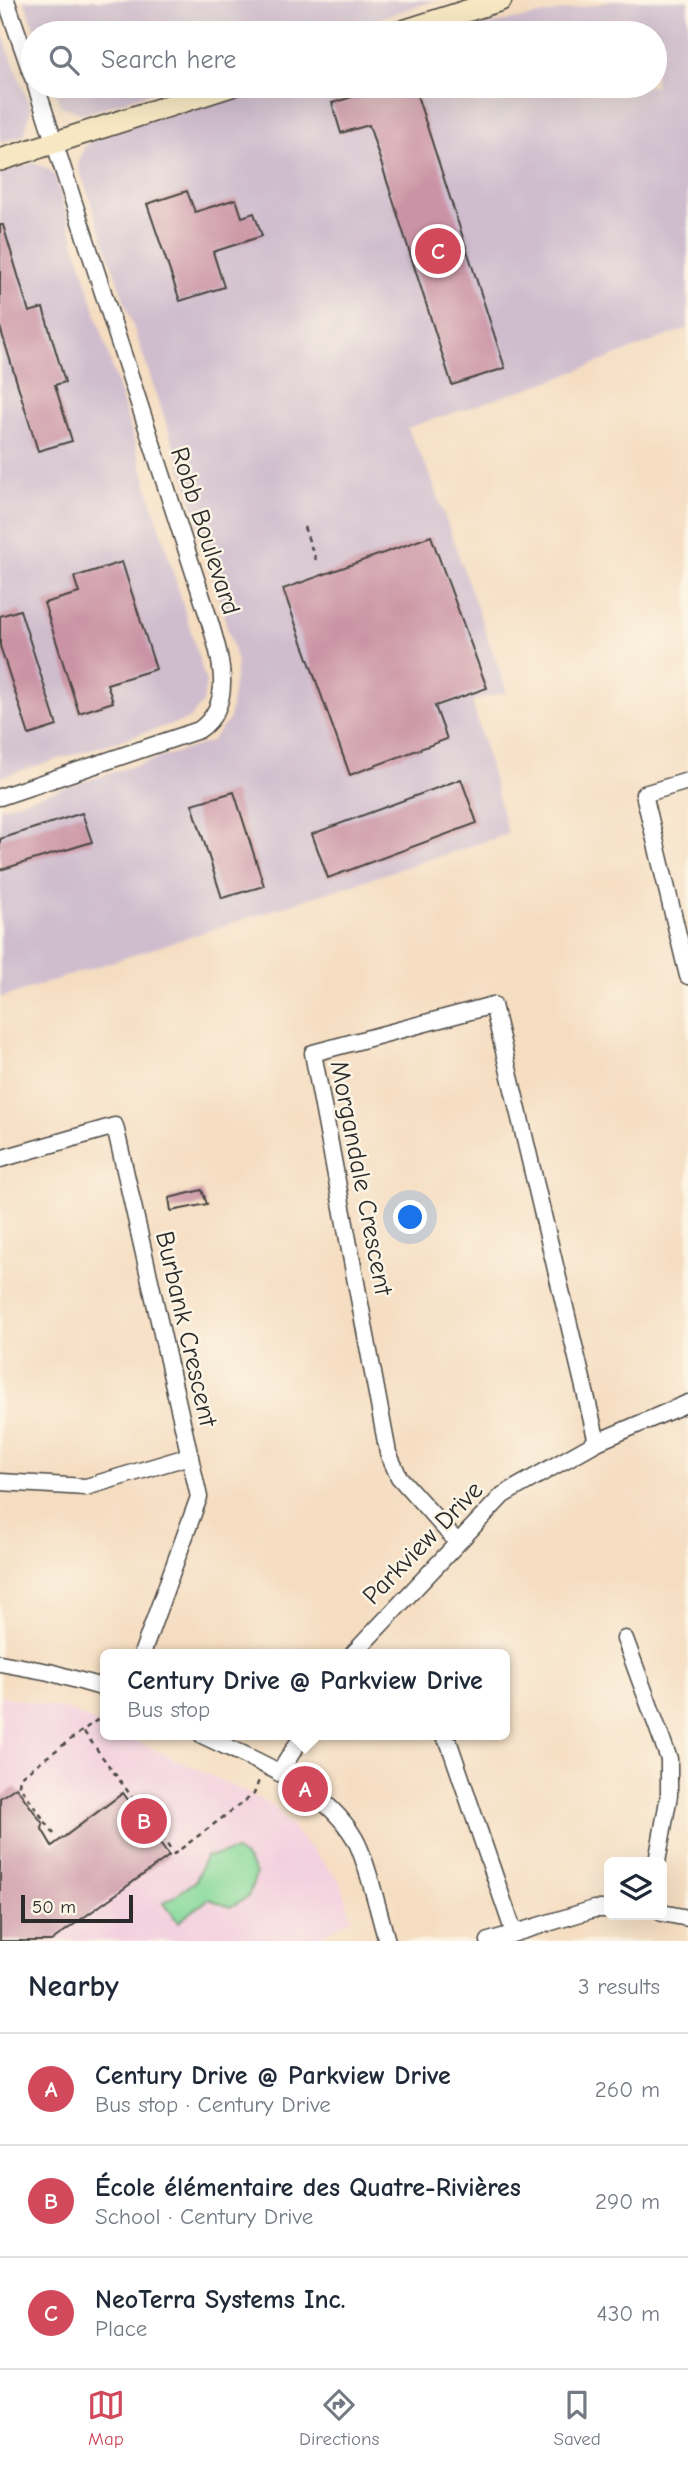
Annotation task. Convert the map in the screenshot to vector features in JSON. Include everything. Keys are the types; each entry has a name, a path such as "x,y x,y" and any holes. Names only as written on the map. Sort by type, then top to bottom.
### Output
{"street":[{"path":"6,0 21,43"},
{"path":"435,21 501,0"},
{"name":"Robb Boulevard","path":"0,797 199,730 212,722 223,692 220,656 209,619 40,98"},
{"path":"0,160 194,98"},
{"path":"688,781 644,794 688,976"},
{"name":"Morgandale Crescent","path":"457,1542 398,1477 388,1453 313,1053 493,1005 597,1442"},
{"name":"Burbank Crescent","path":"0,1159 115,1126 199,1497 144,1649"},
{"name":"Parkview Drive","path":"362,1649 457,1542 503,1495 597,1442 688,1403"},
{"path":"0,1482 86,1488 190,1456"},
{"path":"625,1639 669,1759 669,1795 658,1857"},
{"path":"0,1663 49,1672 100,1686"},
{"path":"212,1740 272,1769 324,1802 355,1839 387,1941"},
{"path":"272,1769 298,1740"},
{"path":"447,1740 514,1933"},
{"path":"489,1941 594,1909 604,1909"},
{"path":"667,1914 688,1917"}],"path":[{"path":"304,527 317,563"},
{"path":"54,1834 19,1785 20,1777 100,1719"},
{"path":"84,1732 174,1854 254,1794 272,1769"}],"shaded area":[{"path":"24,0 436,0 370,21 32,21"},
{"path":"617,0 688,0 688,328 553,380 407,428 429,472 507,692 472,701 508,834 0,998 0,808 210,742 229,720 237,663 189,490 78,165 84,147 97,136 226,98 667,98 667,21 508,21"},
{"path":"0,27 21,83 21,98 27,98 31,110 24,135 0,142"},
{"path":"58,98 133,98 83,114 60,105"},
{"path":"33,163 48,169 55,176 206,682 203,703 189,719 0,777 0,173"},
{"path":"0,1696 68,1710 100,1725 100,1740 134,1740 271,1804 340,1881 352,1919 310,1941 0,1941"}],"green space":[{"path":"236,1851 246,1858 256,1874 248,1897 230,1907 209,1899 178,1922 164,1903 196,1881 205,1857"}],"building":[{"path":"348,98 418,98 505,368 452,385 369,125 341,133 332,103"},
{"path":"187,191 195,212 236,199 242,217 254,213 262,236 213,252 224,287 180,301 147,204"},
{"path":"0,225 3,225 29,312 43,308 65,382 55,385 72,441 38,451 0,327"},
{"path":"431,536 487,688 435,706 447,739 350,775 283,589"},
{"path":"122,562 156,669 107,684 113,702 79,713 44,603 79,593 74,577"},
{"path":"20,610 57,726 29,735 0,646 0,616"},
{"path":"461,779 477,823 328,878 312,834"},
{"path":"234,792 264,886 222,898 192,804"},
{"path":"82,813 92,842 0,870 0,839"},
{"path":"202,1190 207,1204 171,1211 169,1198"},
{"path":"16,1787 43,1824 42,1829 52,1846 123,1793 169,1856 51,1941 0,1941 0,1798"}],"place":[{"name":"NeoTerra Systems Inc.","path":"438,251"},
{"name":"Century Drive @ Parkview Drive","path":"305,1789"},
{"name":"École élémentaire des Quatre-Rivières","path":"144,1821"}]}
